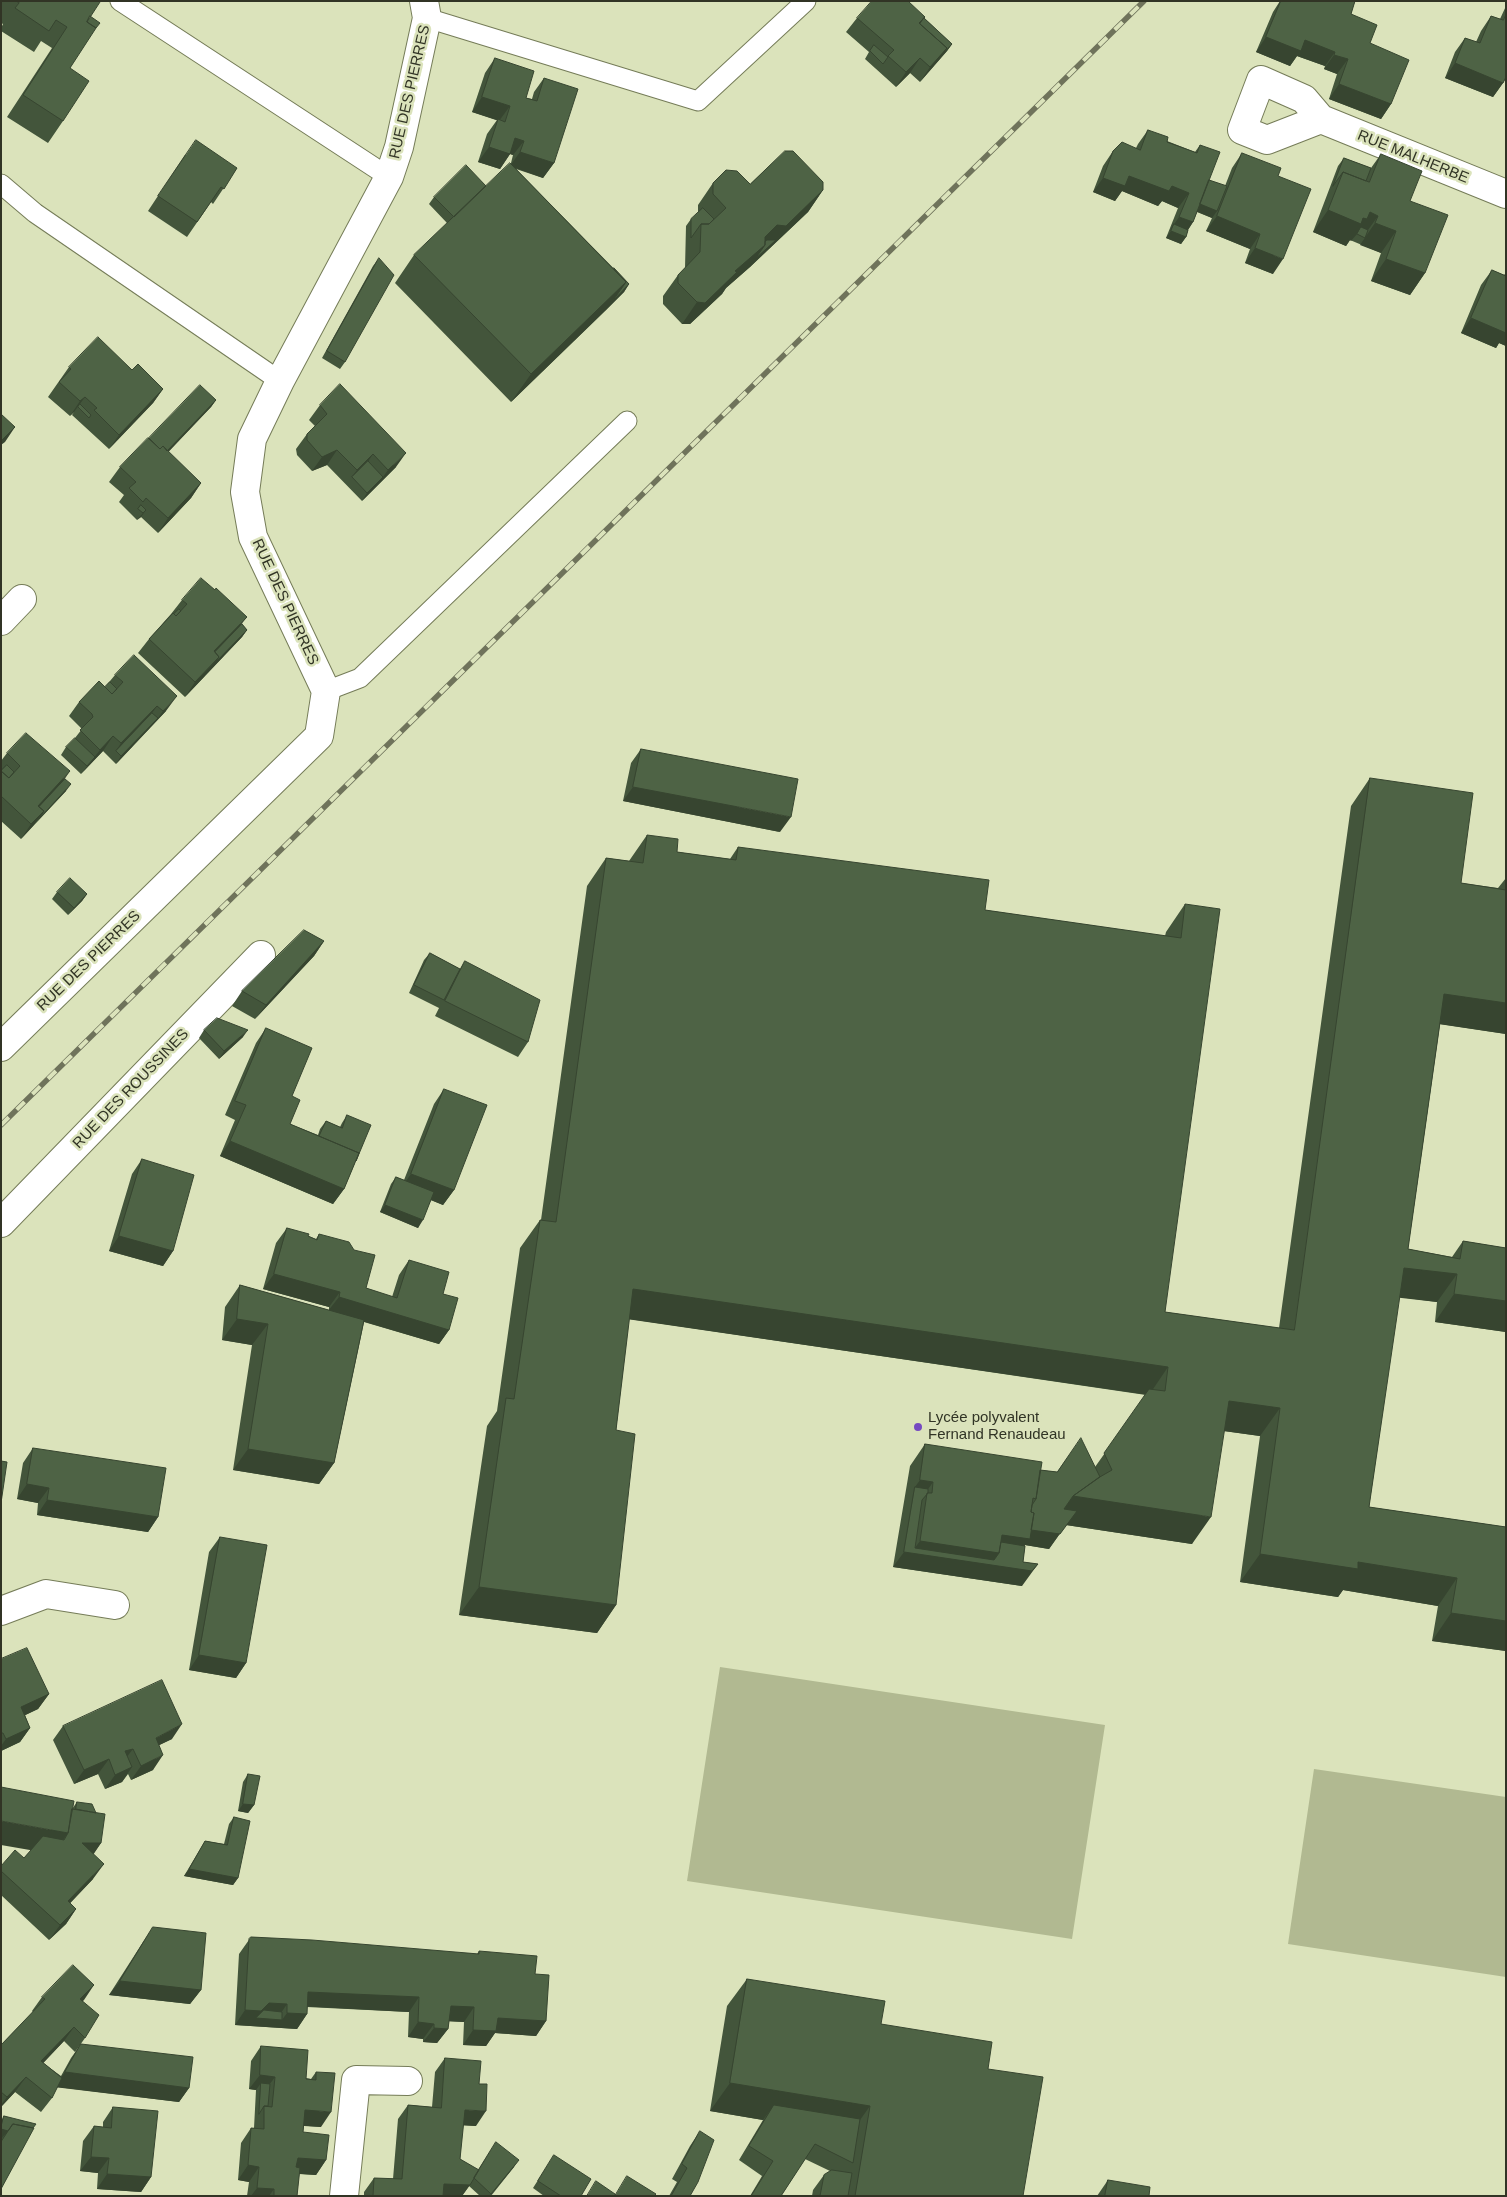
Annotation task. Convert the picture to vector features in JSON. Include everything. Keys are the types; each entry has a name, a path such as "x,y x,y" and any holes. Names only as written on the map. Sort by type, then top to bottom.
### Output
{"street":[{"name":"RUE DES PIERRES","path":"1,1047 319,736 326,691 253,537 245,492 252,439 280,380 389,177 399,147 425,10"},
{"name":"RUE MALHERBE","path":"1321,119 1506,194"},
{"path":"1,621 22,599"},
{"name":"RUE DES ROUSSINES","path":"1,1223 261,955"},
{"path":"1,1611 46,1594 115,1605"},
{"path":"344,2196 356,2080 408,2081"}],"lane":[{"path":"120,1 389,177"},
{"path":"425,10 698,101 806,1"},
{"path":"1,184 34,213 280,380"},
{"path":"326,691 360,678 628,420"}],"green space":[{"path":"720,1667 1105,1725 1072,1939 687,1881"},
{"path":"1314,1769 1506,1797 1506,1977 1288,1944"}],"building":[{"path":"16,1 100,2 87,22 96,28 70,68 89,81 63,121 23,95 67,27 56,20 49,31 15,8 19,3"},
{"path":"872,1 908,1 925,17 919,23 947,48 930,67 920,58 906,72 888,56 894,50 857,18"},
{"path":"1281,1 1355,1 1351,14 1377,25 1370,43 1409,60 1391,104 1339,84 1348,59 1334,55 1335,52 1305,40 1301,51 1266,37"},
{"path":"1506,15 1506,77 1503,83 1455,63 1465,38 1480,43 1491,16 1503,20"},
{"path":"90,16 100,23 96,28 87,22"},
{"path":"924,18 952,44 941,56 947,48 920,24"},
{"path":"874,45 888,57 883,64 870,51"},
{"path":"495,58 534,71 526,98 537,101 544,78 578,89 554,163 520,152 524,141 515,138 510,154 489,147 498,119 505,122 510,106 482,97"},
{"path":"1148,130 1168,137 1167,142 1197,153 1200,145 1220,152 1193,222 1179,217 1189,193 1172,186 1169,191 1129,176 1125,186 1103,178 1113,151 1122,142 1140,150"},
{"path":"196,140 237,168 224,189 221,187 197,222 158,196"},
{"path":"785,151 793,151 823,182 823,190 786,226 777,225 765,237 765,245 735,271 737,272 705,303 697,302 678,283 678,275 700,252 701,224 709,224 726,208 713,194 713,183 726,170 737,171 750,184"},
{"path":"1242,153 1281,168 1278,176 1311,189 1283,259 1255,248 1260,234 1217,216"},
{"path":"1381,154 1422,171 1410,201 1448,215 1425,273 1386,259 1396,231 1375,223 1378,216 1370,212 1367,219 1363,218 1361,224 1328,210 1343,172 1369,182"},
{"path":"1344,158 1371,168 1366,181 1343,172 1333,186"},
{"path":"510,163 626,282 531,374 414,255"},
{"path":"466,165 486,186 454,217 434,197"},
{"path":"1209,180 1227,186 1217,211 1200,204"},
{"path":"703,208 714,219 709,224 701,224 691,238 691,219"},
{"path":"1174,224 1188,230 1186,237 1171,231"},
{"path":"1361,227 1368,230 1365,238 1357,234"},
{"path":"767,240 776,240 755,259 765,245"},
{"path":"379,258 394,275 345,362 327,351"},
{"path":"614,268 629,284 612,302 626,282"},
{"path":"1492,270 1506,276 1506,333 1471,318"},
{"path":"98,337 132,370 138,364 163,389 119,435 94,410 97,408 85,397 80,401 59,382 71,369 69,367"},
{"path":"340,384 406,453 388,470 373,454 357,470 337,450 322,457 307,440 307,434 327,414 320,405"},
{"path":"200,385 216,400 167,451 163,446 160,449 149,438"},
{"path":"80,404 91,415 89,418 78,407"},
{"path":"1,414 15,427 2,440 1,440"},
{"path":"148,438 160,449 163,446 201,483 168,518 146,498 143,502 129,488 136,482 120,467"},
{"path":"368,461 383,477 367,493 352,477"},
{"path":"141,505 146,510 143,513 138,509"},
{"path":"201,578 215,590 216,588 247,617 214,651 219,657 195,682 149,639 173,613 176,616 187,604 182,600"},
{"path":"179,609 181,611 176,616 174,614"},
{"path":"242,624 247,630 214,664 219,657 215,652"},
{"path":"134,655 177,696 163,711 157,706 121,743 113,736 100,750 80,730 93,717 79,702 99,681 112,694 123,682 115,675"},
{"path":"110,682 117,689 112,694 105,687"},
{"path":"152,713 158,718 121,756 116,751"},
{"path":"26,733 70,771 38,806 44,811 31,824 1,796 1,771 9,778 20,766 7,753"},
{"path":"75,738 95,757 87,766 66,747"},
{"path":"641,749 798,779 791,817 633,787"},
{"path":"7,765 14,772 9,778 1,771"},
{"path":"1370,778 1473,793 1461,883 1506,890 1506,1003 1444,994 1408,1249 1460,1259 1463,1241 1506,1248 1506,1301 1454,1294 1457,1274 1404,1268 1369,1507 1506,1527 1506,1621 1451,1613 1457,1578 1358,1562 1358,1569 1260,1554 1280,1408 1229,1401 1211,1517 1073,1496 1112,1470 1104,1453 1149,1389 1165,1391 1168,1367 633,1289 616,1430 635,1434 616,1605 479,1587 506,1398 514,1399 540,1220 556,1222 606,858 643,863 647,835 678,839 677,852 736,860 738,847 989,880 985,910 1181,938 1185,904 1220,909 1165,1312 1294,1330"},
{"path":"65,779 71,784 39,819 44,811 39,807"},
{"path":"70,878 87,894 74,908 57,892"},
{"path":"304,930 324,941 266,1005 242,991"},
{"path":"430,953 460,969 444,1000 414,985"},
{"path":"465,961 540,1000 528,1042 445,1001"},
{"path":"217,1018 248,1030 224,1051 204,1030"},
{"path":"266,1028 312,1048 292,1096 300,1100 290,1124 359,1153 344,1189 230,1141 246,1105 235,1101"},
{"path":"444,1089 487,1105 454,1190 411,1174"},
{"path":"347,1115 371,1125 356,1161 359,1153 319,1136 326,1121 342,1128"},
{"path":"142,1159 194,1175 173,1251 119,1236"},
{"path":"396,1177 434,1192 423,1220 385,1205"},
{"path":"287,1228 309,1234 308,1236 317,1240 319,1234 349,1242 354,1250 375,1255 366,1288 397,1298 409,1260 449,1272 443,1294 458,1298 449,1330 339,1297 340,1292 274,1274"},
{"path":"240,1285 364,1320 334,1463 248,1449 268,1324 237,1319"},
{"path":"1081,1438 1100,1477 1073,1496 1064,1509 1077,1511 1060,1534 1031,1530 1034,1513 1031,1512 1032,1505 1036,1499 1040,1470 1057,1472"},
{"path":"925,1444 1042,1462 1036,1499 1033,1498 1031,1512 1034,1513 1030,1539 1002,1535 999,1553 920,1541 927,1493 932,1493 933,1482 920,1480"},
{"path":"33,1448 166,1468 158,1517 47,1500 49,1488 27,1484"},
{"path":"1,1461 7,1462 1,1503"},
{"path":"915,1487 928,1489 928,1493 922,1500 915,1548 994,1560 999,1553 1001,1542 1025,1546 1023,1562 1038,1564 1032,1571 904,1552"},
{"path":"220,1537 267,1545 246,1663 199,1655"},
{"path":"27,1648 49,1694 21,1707 30,1728 6,1739 3,1733 1,1733 1,1659"},
{"path":"162,1680 182,1724 156,1738 163,1755 141,1766 133,1749 125,1751 132,1767 115,1775 109,1759 84,1770 63,1726"},
{"path":"248,1774 260,1776 254,1805 243,1804"},
{"path":"1,1787 74,1801 68,1833 1,1821"},
{"path":"77,1802 92,1804 96,1813 76,1809"},
{"path":"72,1809 105,1814 101,1843 82,1843 104,1864 68,1901 76,1909 60,1925 1,1871 1,1866 15,1850 24,1858 43,1836 64,1840 68,1833"},
{"path":"234,1817 250,1821 238,1878 189,1869 205,1841 227,1845"},
{"path":"153,1927 206,1933 201,1990 120,1981"},
{"path":"251,1937 312,1940 479,1954 479,1951 537,1956 535,1974 549,1975 546,2021 498,2018 496,2031 473,2030 474,2007 451,2006 448,2029 434,2028 434,2024 418,2022 419,1997 308,1992 307,2014 287,2013 287,2004 269,2003 261,2011 245,2010 249,1939"},
{"path":"73,1965 94,1985 80,1999 99,2015 85,2038 74,2027 41,2061 62,2078 52,2098 26,2077 7,2097 1,2092 1,2045 45,1999 42,1997"},
{"path":"747,1979 885,2001 881,2024 992,2042 988,2069 1043,2077 1023,2196 855,2196 870,2106 730,2083"},
{"path":"264,2010 282,2012 282,2020 256,2018"},
{"path":"81,2044 193,2057 189,2088 65,2072"},
{"path":"261,2046 308,2050 306,2079 316,2080 316,2072 335,2073 331,2112 305,2110 303,2132 329,2135 326,2160 298,2158 296,2167 300,2168 297,2196 274,2196 274,2189 257,2188 259,2167 248,2165 251,2128 264,2129 264,2106 272,2107 275,2077 260,2075"},
{"path":"445,2058 481,2061 479,2084 487,2084 486,2111 465,2110 460,2159 479,2170 470,2185 444,2184 443,2196 373,2196 374,2178 402,2179 408,2105 441,2108"},
{"path":"261,2083 270,2084 268,2106 264,2106 259,2114"},
{"path":"774,2105 860,2119 853,2163 815,2144 781,2196 751,2196 773,2161 749,2146"},
{"path":"113,2107 158,2111 151,2177 107,2174 109,2158 91,2157 94,2126 111,2128"},
{"path":"4,2116 36,2124 33,2128 13,2124 8,2131 1,2129"},
{"path":"13,2124 34,2128 1,2189 1,2142"},
{"path":"700,2131 714,2140 698,2182 690,2196 671,2196 687,2168 682,2164"},
{"path":"496,2142 519,2160 491,2194 474,2178"},
{"path":"554,2155 591,2179 581,2196 561,2196 538,2181"},
{"path":"832,2170 852,2173 848,2196 820,2196 824,2175"},
{"path":"627,2176 656,2194 654,2196 615,2196"},
{"path":"1108,2180 1150,2187 1149,2196 1105,2196"},
{"path":"596,2181 615,2194 614,2196 587,2196"}],"railway":[{"path":"1,1125 1144,1"}],"place":[{"name":"Lycée polyvalent Fernand Renaudeau","path":"918,1427"}]}
